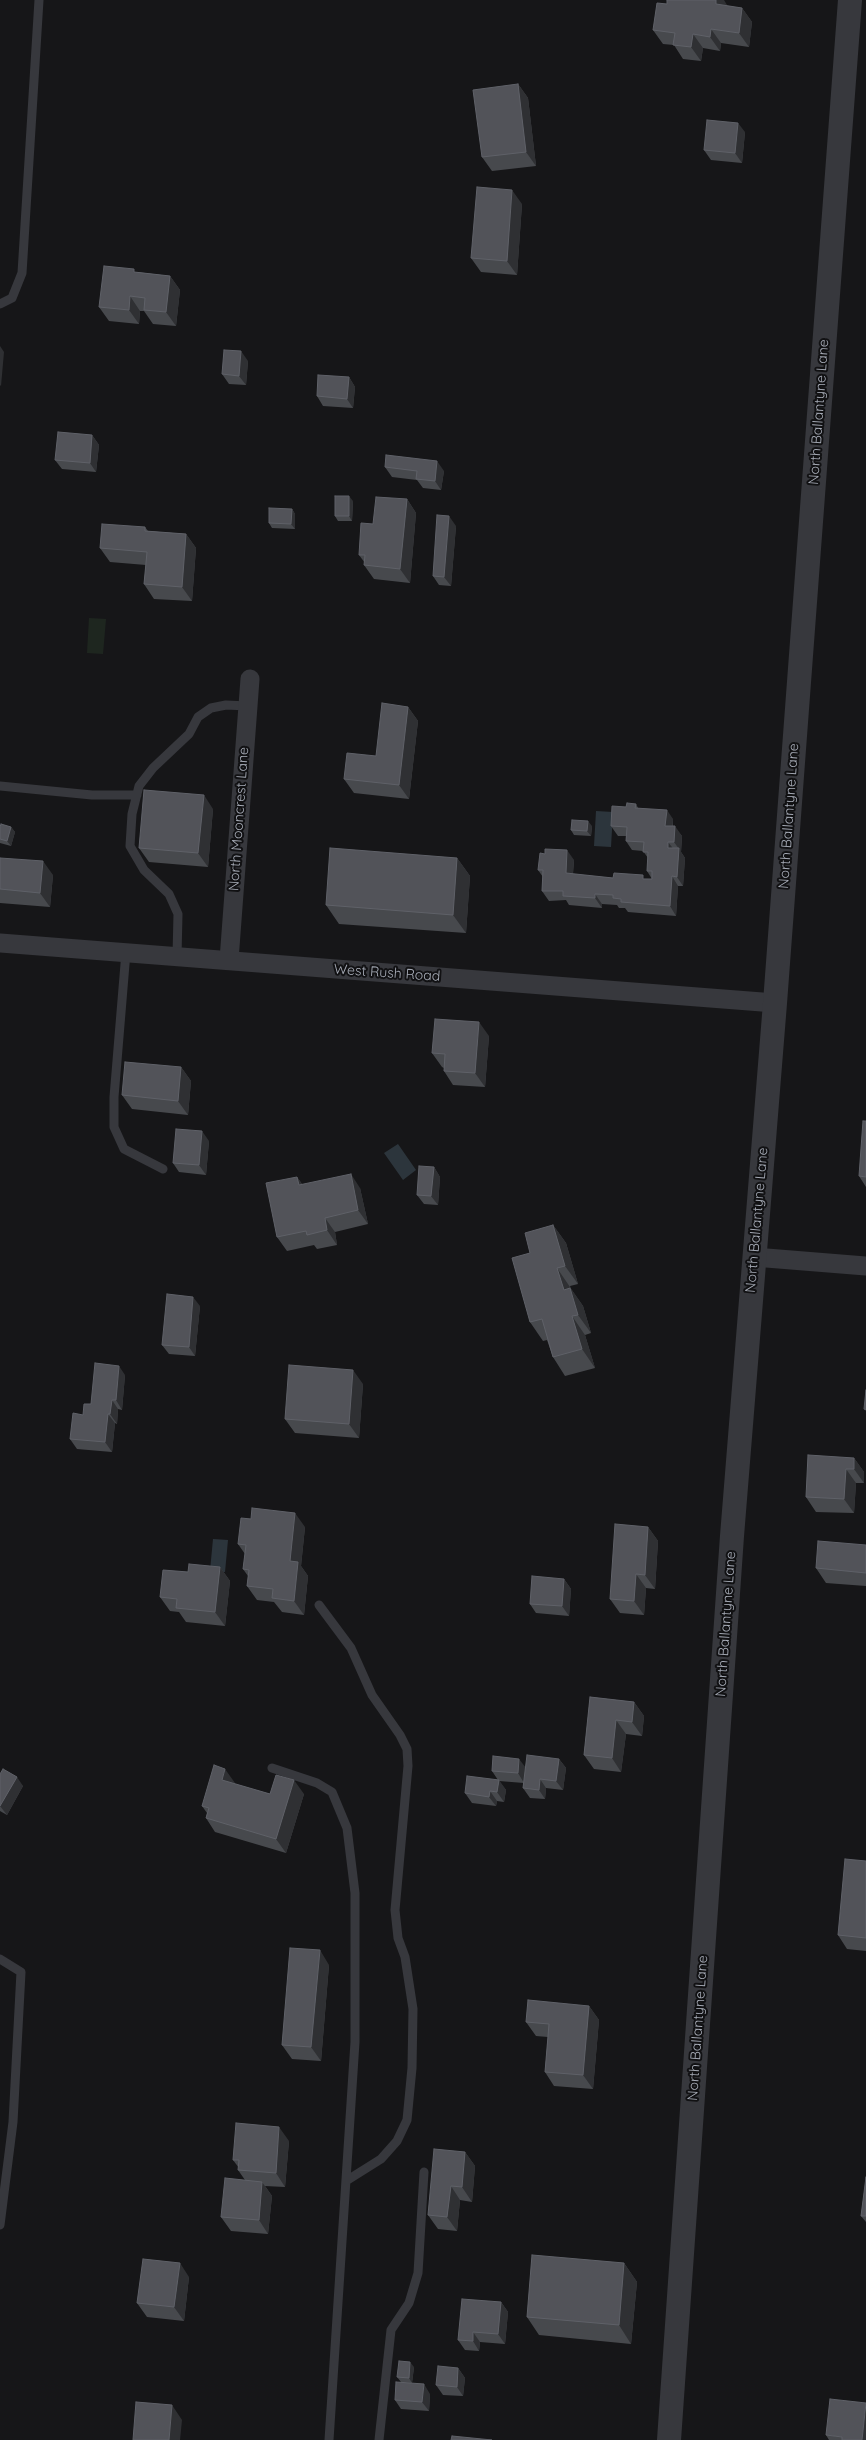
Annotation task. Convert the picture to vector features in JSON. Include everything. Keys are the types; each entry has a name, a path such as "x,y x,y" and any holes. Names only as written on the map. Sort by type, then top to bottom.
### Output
{"street":[{"name":"North Ballantyne Lane","path":"669,2440 730,1563 775,1003 850,0"},
{"name":"North Mooncrest Lane","path":"229,960 250,678"},
{"name":"West Rush Road","path":"0,943 775,1003"},
{"path":"754,1258 866,1266"}],"lane":[{"path":"0,304 12,298 22,272 39,0"},
{"path":"177,956 178,914 169,894 144,870 130,846 132,814 139,786 153,768 189,734 198,717 211,708 226,705 248,706"},
{"path":"0,786 92,795 137,795"},
{"path":"126,952 114,1097 114,1127 124,1149 162,1168"},
{"path":"319,1604 351,1648 372,1695 400,1735 407,1749 408,1766 395,1910 398,1938 405,1957 413,2009 412,2068 407,2120 397,2141 381,2158 346,2181"},
{"path":"272,1768 317,1783 332,1792 346,1828 354,1893 354,2042 329,2440"},
{"path":"0,1959 21,1972 13,2122 4,2169 0,2225"},
{"path":"380,2440 391,2330 409,2303 418,2274 424,2172"}],"shaded area":[{"path":"89,618 106,619 103,654 87,653"},
{"path":"596,811 613,812 611,847 594,846"},
{"path":"398,1144 416,1170 403,1180 384,1153"},
{"path":"213,1539 228,1540 225,1572 210,1571"}],"building":[{"path":"667,0 716,0 716,4 742,8 739,33 711,29 710,37 693,34 691,47 673,45 675,33 653,30 657,3 667,4"},
{"path":"518,84 526,152 482,157 473,90"},
{"path":"707,120 738,123 735,153 704,150"},
{"path":"477,187 512,190 507,261 471,258"},
{"path":"104,266 134,269 134,272 170,276 166,312 144,310 145,298 130,296 129,310 99,307"},
{"path":"224,350 241,351 239,376 222,374"},
{"path":"318,375 349,377 347,399 317,396"},
{"path":"58,432 92,435 90,463 55,460"},
{"path":"386,455 437,461 435,481 416,479 417,471 385,467"},
{"path":"335,496 349,496 349,516 335,516"},
{"path":"376,497 407,499 400,569 364,565 365,555 359,555 361,523 373,524"},
{"path":"269,508 292,509 291,524 269,523"},
{"path":"437,515 449,516 444,577 433,576"},
{"path":"102,524 145,527 145,531 186,534 182,587 144,584 147,552 100,548"},
{"path":"382,703 408,707 399,785 344,779 347,753 376,756"},
{"path":"144,790 204,795 198,853 139,848"},
{"path":"627,803 636,804 635,808 667,810 665,826 675,826 674,842 668,842 668,848 679,848 677,877 672,876 670,906 621,902 621,899 613,898 613,895 595,894 595,898 563,896 563,891 542,891 543,870 538,870 540,853 545,854 545,849 567,850 566,873 613,878 614,873 643,875 643,879 652,879 652,871 647,871 648,852 643,852 644,842 626,841 627,827 611,826 612,806 626,807"},
{"path":"572,820 588,821 587,831 571,830"},
{"path":"1,824 11,827 7,841 0,839"},
{"path":"330,848 457,858 453,915 326,905"},
{"path":"0,858 43,861 40,893 0,889"},
{"path":"435,1019 479,1022 475,1073 444,1071 445,1054 432,1053"},
{"path":"125,1062 181,1067 178,1101 122,1095"},
{"path":"863,1121 866,1121 866,1177 859,1176"},
{"path":"176,1129 202,1131 199,1165 173,1163"},
{"path":"419,1166 434,1167 431,1196 417,1195"},
{"path":"351,1174 358,1210 325,1218 327,1230 307,1235 306,1231 277,1237 266,1183 297,1177 299,1185"},
{"path":"553,1225 565,1266 557,1268 564,1290 570,1288 578,1315 572,1316 582,1349 553,1357 542,1319 530,1322 512,1258 530,1253 525,1233"},
{"path":"167,1294 193,1297 189,1347 162,1345"},
{"path":"95,1363 119,1366 116,1400 112,1400 110,1414 108,1414 105,1442 70,1439 73,1413 83,1415 84,1404 91,1404"},
{"path":"289,1365 353,1370 349,1424 285,1419"},
{"path":"866,1390 866,1410 864,1409"},
{"path":"808,1455 854,1458 854,1469 846,1469 844,1499 806,1497"},
{"path":"252,1508 295,1513 290,1561 298,1562 294,1601 272,1598 273,1589 247,1586 249,1570 243,1569 246,1545 238,1544 241,1518 251,1519"},
{"path":"615,1524 648,1527 645,1575 636,1574 634,1601 610,1599"},
{"path":"818,1541 866,1545 866,1573 816,1568"},
{"path":"189,1564 220,1567 215,1612 176,1608 177,1599 160,1597 163,1570 188,1572"},
{"path":"532,1576 564,1579 562,1606 530,1604"},
{"path":"590,1697 634,1702 632,1722 616,1720 612,1758 584,1755"},
{"path":"527,1755 559,1759 556,1781 540,1779 539,1790 523,1788"},
{"path":"493,1756 519,1759 518,1773 492,1771"},
{"path":"214,1765 225,1769 222,1780 270,1794 276,1775 294,1780 276,1839 206,1818 209,1808 202,1806"},
{"path":"3,1769 17,1777 0,1806 0,1774"},
{"path":"467,1776 499,1780 497,1792 490,1791 489,1797 465,1793"},
{"path":"845,1859 866,1861 866,1938 838,1935"},
{"path":"290,1948 320,1950 311,2047 282,2045"},
{"path":"528,2000 589,2006 583,2075 545,2072 549,2024 526,2022"},
{"path":"236,2123 279,2127 276,2173 238,2170 239,2160 233,2160"},
{"path":"434,2149 465,2152 462,2187 451,2186 447,2217 428,2215"},
{"path":"866,2177 866,2216 861,2216"},
{"path":"225,2178 262,2182 259,2220 221,2217"},
{"path":"532,2255 624,2263 619,2325 527,2317"},
{"path":"143,2259 180,2263 174,2307 137,2303"},
{"path":"462,2299 501,2302 498,2334 473,2332 473,2341 458,2340"},
{"path":"399,2361 410,2362 409,2378 397,2377"},
{"path":"438,2366 458,2368 457,2387 436,2385"},
{"path":"396,2382 424,2384 422,2402 395,2400"},
{"path":"830,2399 866,2403 862,2440 842,2440 842,2437 826,2435"},
{"path":"136,2402 172,2405 169,2440 133,2440"},
{"path":"452,2436 492,2440 451,2440"}]}
